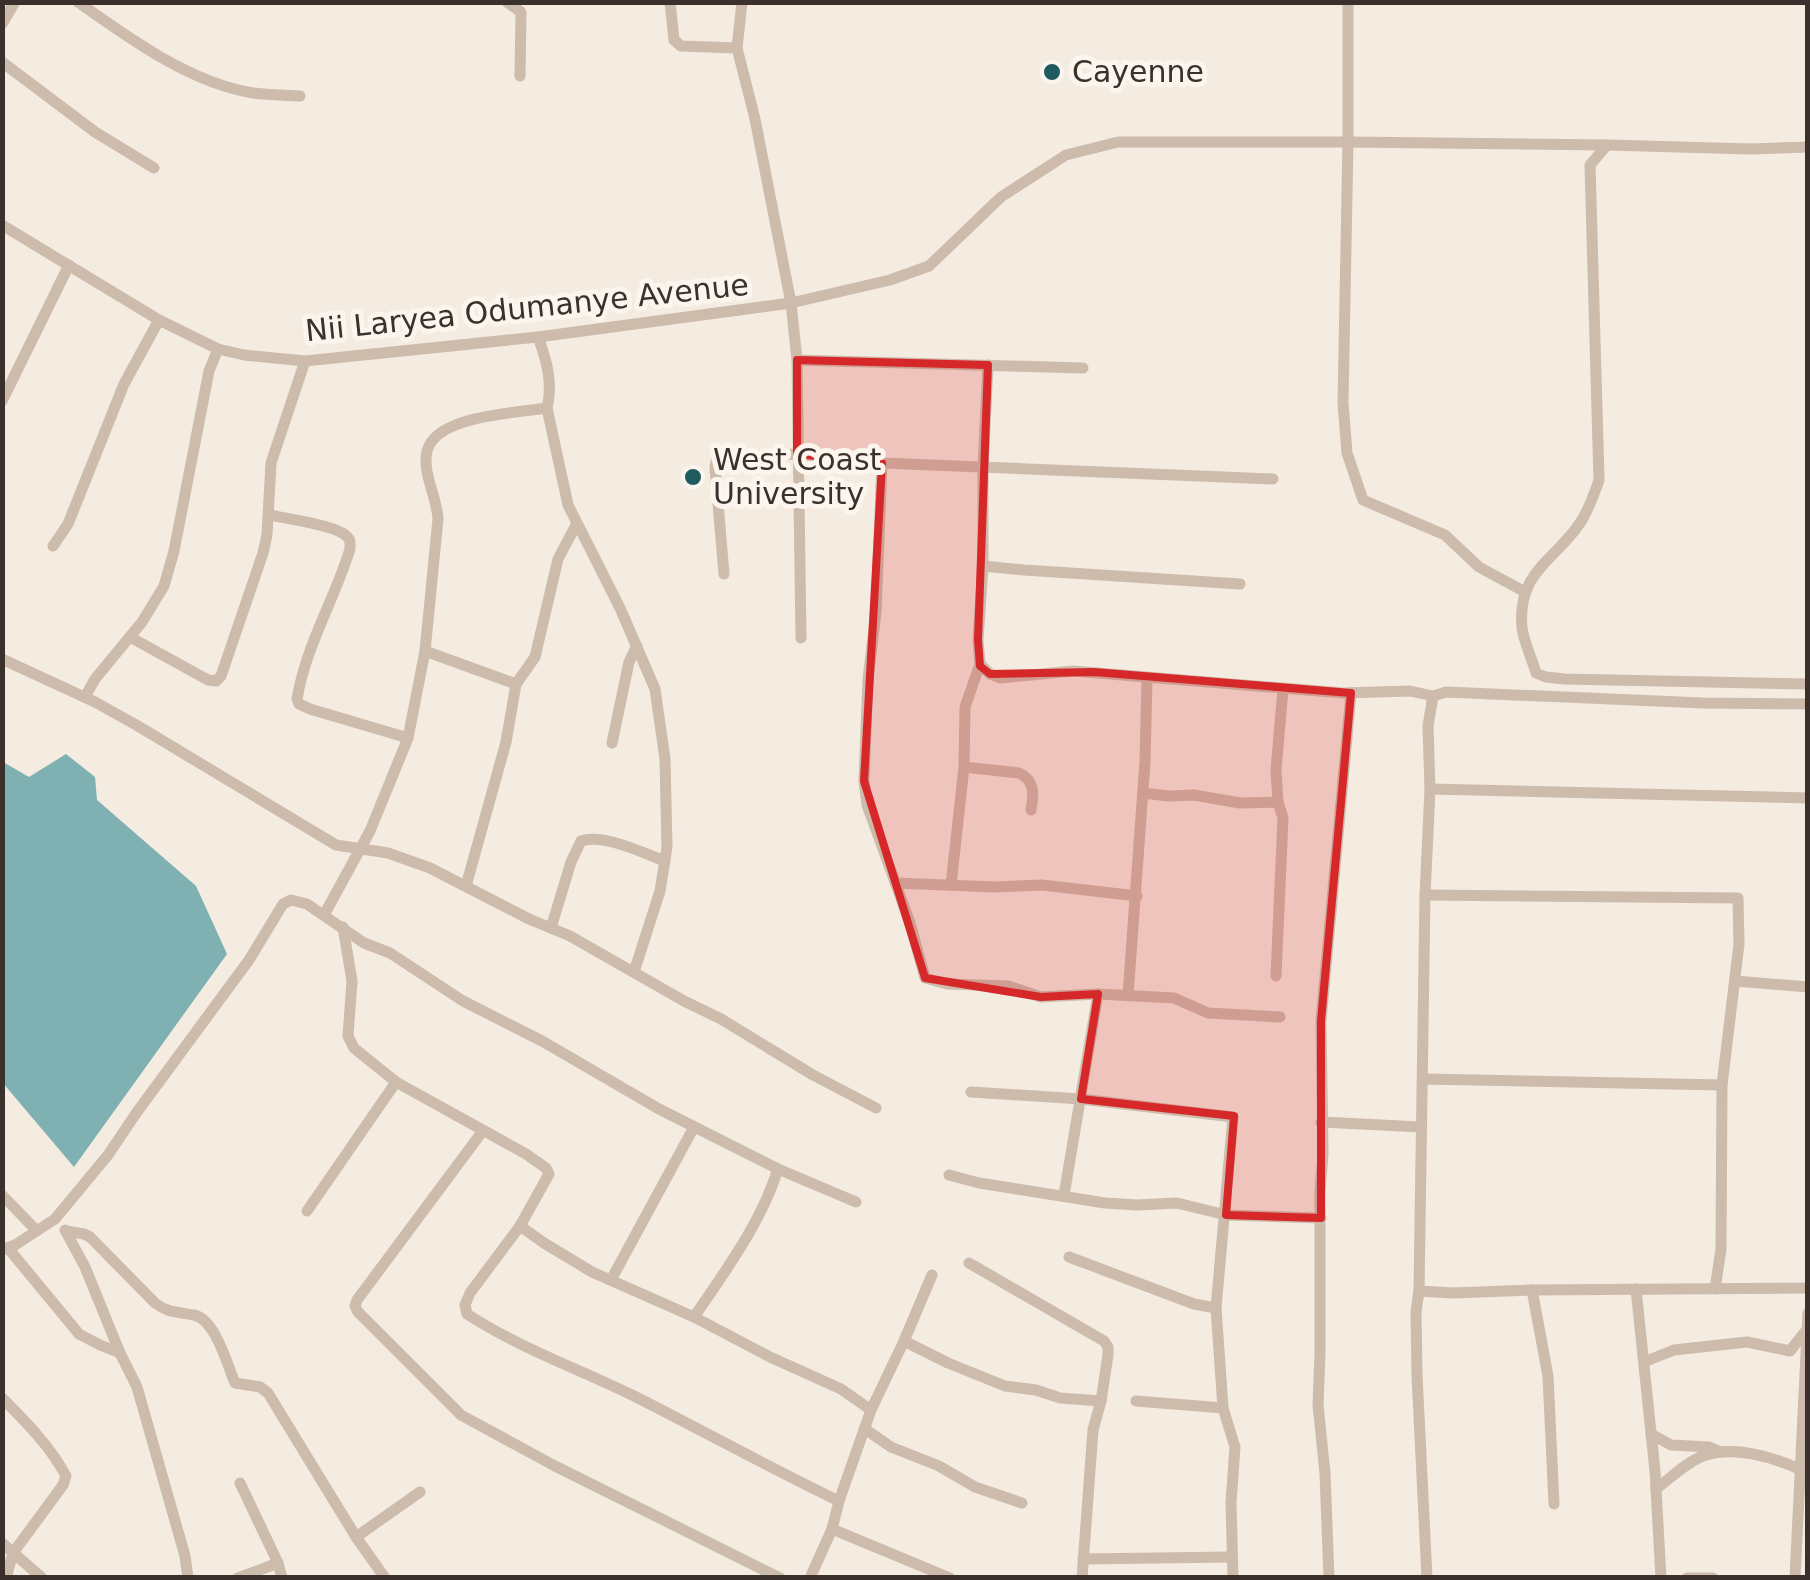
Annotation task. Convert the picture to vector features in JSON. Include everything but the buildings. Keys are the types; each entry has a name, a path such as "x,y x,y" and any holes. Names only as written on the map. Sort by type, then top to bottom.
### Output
{"street":[{"path":"2,24 15,2"},
{"path":"78,2 183,70 250,92 300,96"},
{"path":"507,2 521,12 520,76"},
{"path":"670,2 674,40 681,46 737,48"},
{"path":"742,2 737,48 791,303 797,360 801,638"},
{"path":"1348,2 1344,403 1347,453 1363,500 1444,536 1479,567 1525,592"},
{"path":"2,62 95,132 154,168"},
{"name":"Nii Laryea Odumanye Avenue","path":"2,225 160,320 218,349 305,361 538,338 791,303 890,280 929,266 1001,197 1066,155 1118,142 1808,147"},
{"path":"1607,145 1590,166 1600,480 1582,520 1540,564 1525,592 1522,629 1536,673 1546,677 1808,684"},
{"path":"2,401 69,265"},
{"path":"53,546 68,524 124,384 160,320"},
{"path":"538,338 550,378 547,408 568,505 638,646 655,689 665,760 668,825 660,891 634,972"},
{"path":"85,698 164,586 209,371 218,349"},
{"path":"797,360 1083,368"},
{"path":"130,637 208,680 216,681 221,676 263,553 271,463 305,361"},
{"path":"951,885 964,767 965,708 980,664 988,365"},
{"path":"324,915 361,849 408,738 424,651 438,520 427,451 446,428 547,408"},
{"path":"724,574 716,462 722,458 797,454 882,463 1273,479"},
{"path":"882,463 864,782 867,805 910,923 924,978 946,984 1008,986 1041,997 1098,994 1174,998 1208,1013 1280,1016"},
{"path":"269,515 331,529 350,540 338,586 305,660 299,704 408,738"},
{"path":"466,886 506,742 516,684 535,657 558,559 576,525"},
{"path":"982,566 1240,584"},
{"path":"612,743 629,662 638,646"},
{"path":"424,651 516,684"},
{"path":"2,659 138,726 336,845 388,852 430,868 570,936 876,1108"},
{"path":"980,664 1000,678 1072,671 1351,693 1410,692 1433,696 1446,692 1808,704"},
{"path":"1128,995 1147,679"},
{"path":"1276,976 1284,818 1278,802 1276,770 1284,688"},
{"path":"1329,1578 1318,1405 1323,1154 1321,1021 1351,693"},
{"path":"1428,1578 1416,1312 1430,789 1428,726 1433,696"},
{"path":"964,767 1027,776 1032,784 1030,810"},
{"path":"1430,789 1808,798"},
{"path":"1143,793 1194,795 1240,803 1278,802"},
{"path":"550,928 581,841 604,840 665,861"},
{"path":"895,883 1042,885 1136,896"},
{"path":"1425,895 1738,898 1735,981 1722,1086 1721,1249 1714,1289"},
{"path":"120,1353 79,1334 5,1249 54,1219 108,1155 250,960 283,904 291,900 324,915 364,943 390,953 463,1001 542,1040 694,1127 856,1202"},
{"path":"343,927 352,981 350,1042 396,1082 526,1154 546,1168 548,1174 520,1226 470,1293 464,1305 467,1314 513,1341 624,1392 839,1502"},
{"path":"1735,981 1808,987"},
{"path":"1064,1195 1098,994"},
{"path":"1422,1079 1722,1086"},
{"path":"307,1211 396,1082"},
{"path":"972,1092 1081,1099 1233,1117 1216,1308 1224,1408 1235,1448 1230,1502 1232,1578"},
{"path":"1321,1122 1421,1127"},
{"path":"611,1280 694,1127"},
{"path":"482,1132 357,1300 354,1306 358,1312 460,1414 780,1578"},
{"path":"694,1317 730,1268 778,1169"},
{"path":"950,1175 1119,1204 1177,1202 1226,1215 1321,1218"},
{"path":"2,1195 36,1230"},
{"path":"54,1219 66,1232 96,1292 137,1388 188,1578"},
{"path":"520,1226 570,1260 841,1389 871,1410"},
{"path":"66,1232 90,1238 166,1311 201,1317 210,1324 236,1383 260,1387 268,1393 385,1578"},
{"path":"1069,1257 1194,1304 1216,1308"},
{"path":"969,1263 1104,1341 1108,1347 1093,1430 1082,1578"},
{"path":"810,1578 832,1529 871,1410 932,1275"},
{"path":"1419,1291 1808,1288"},
{"path":"1636,1289 1661,1578"},
{"path":"1532,1290 1548,1376 1554,1504"},
{"path":"1795,1578 1808,1313"},
{"path":"1644,1362 1674,1350 1747,1342 1790,1352 1806,1332"},
{"path":"904,1341 1005,1386 1060,1398 1100,1401"},
{"path":"2,1398 32,1428 66,1476 13,1553 6,1578"},
{"path":"1136,1401 1224,1408"},
{"path":"865,1430 975,1487 1022,1503"},
{"path":"1651,1434 1671,1445 1722,1453"},
{"path":"1656,1489 1701,1457 1722,1453 1762,1455 1799,1470"},
{"path":"240,1483 282,1578"},
{"path":"356,1537 420,1492"},
{"path":"832,1529 950,1578"},
{"path":"2,1543 42,1578"},
{"path":"1082,1560 1231,1557"},
{"path":"238,1578 278,1563"},
{"path":"754,1578 766,1570"},
{"path":"1687,1578 1713,1578"}],"highlighted area":[{"path":"797,360 988,365 978,640 980,666 990,674 1094,672 1351,693 1321,1021 1321,1218 1226,1215 1234,1116 1081,1099 1098,994 1041,997 925,978 864,781 882,463 797,454"}],"water":[{"path":"66,754 95,777 97,800 196,886 227,954 74,1167 2,1082 3,762 29,777"}],"place":[{"name":"Cayenne","path":"1052,72"},
{"name":"West Coast University","path":"693,477"}]}
